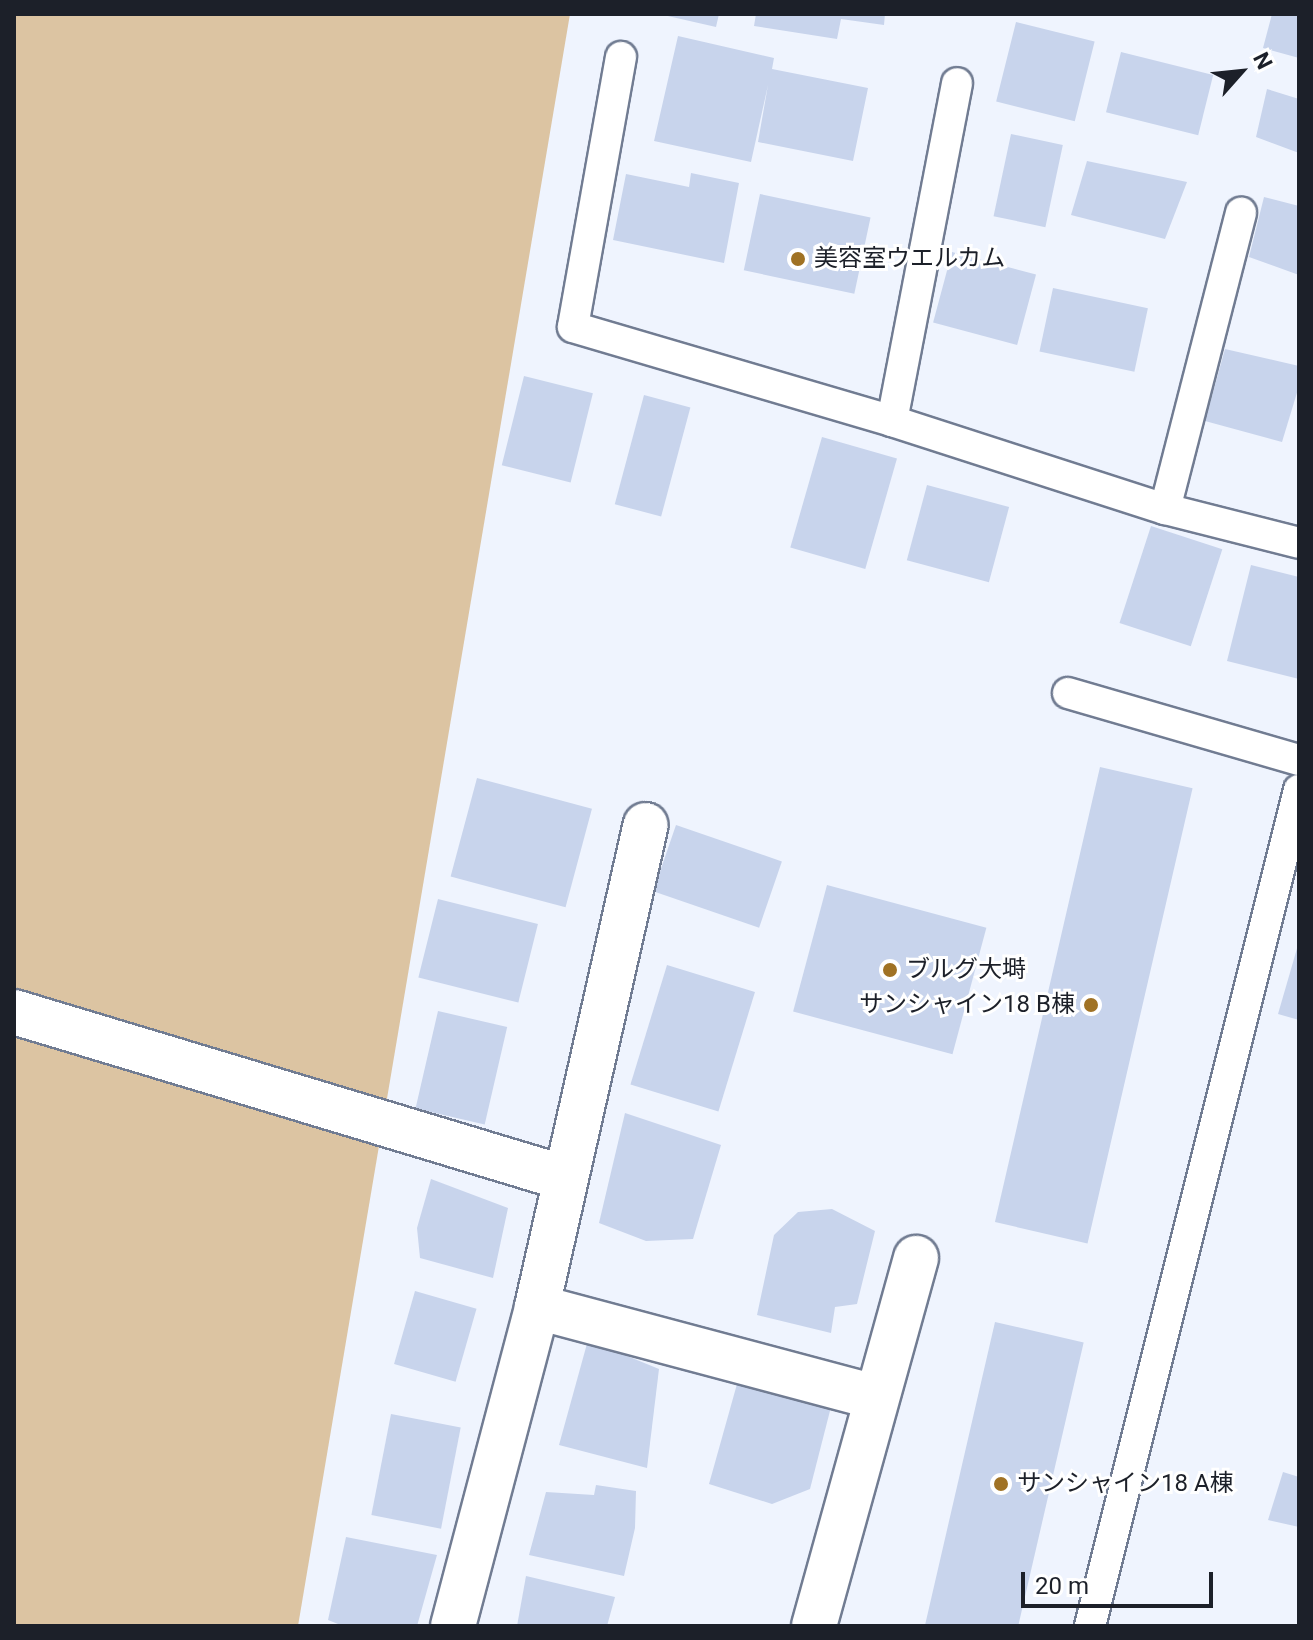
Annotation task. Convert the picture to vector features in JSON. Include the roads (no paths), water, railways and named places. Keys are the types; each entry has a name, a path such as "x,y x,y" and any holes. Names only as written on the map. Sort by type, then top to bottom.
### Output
{"street":[{"path":"453,1626 537,1307 646,825"},
{"path":"14,1012 565,1178"},
{"path":"814,1626 916,1258"},
{"path":"537,1307 876,1397"}],"lane":[{"path":"621,57 573,327 892,421 1165,509 1299,543"},
{"path":"892,421 957,83"},
{"path":"1165,509 1241,213"},
{"path":"1068,693 1299,760"},
{"path":"1090,1626 1299,790"}],"place":[{"name":"美容室ウエルカム","path":"798,259"},
{"name":"ブルグ大塒","path":"890,970"},
{"name":"サンシャイン18 B棟","path":"1091,1005"},
{"name":"サンシャイン18 A棟","path":"1001,1484"}]}
